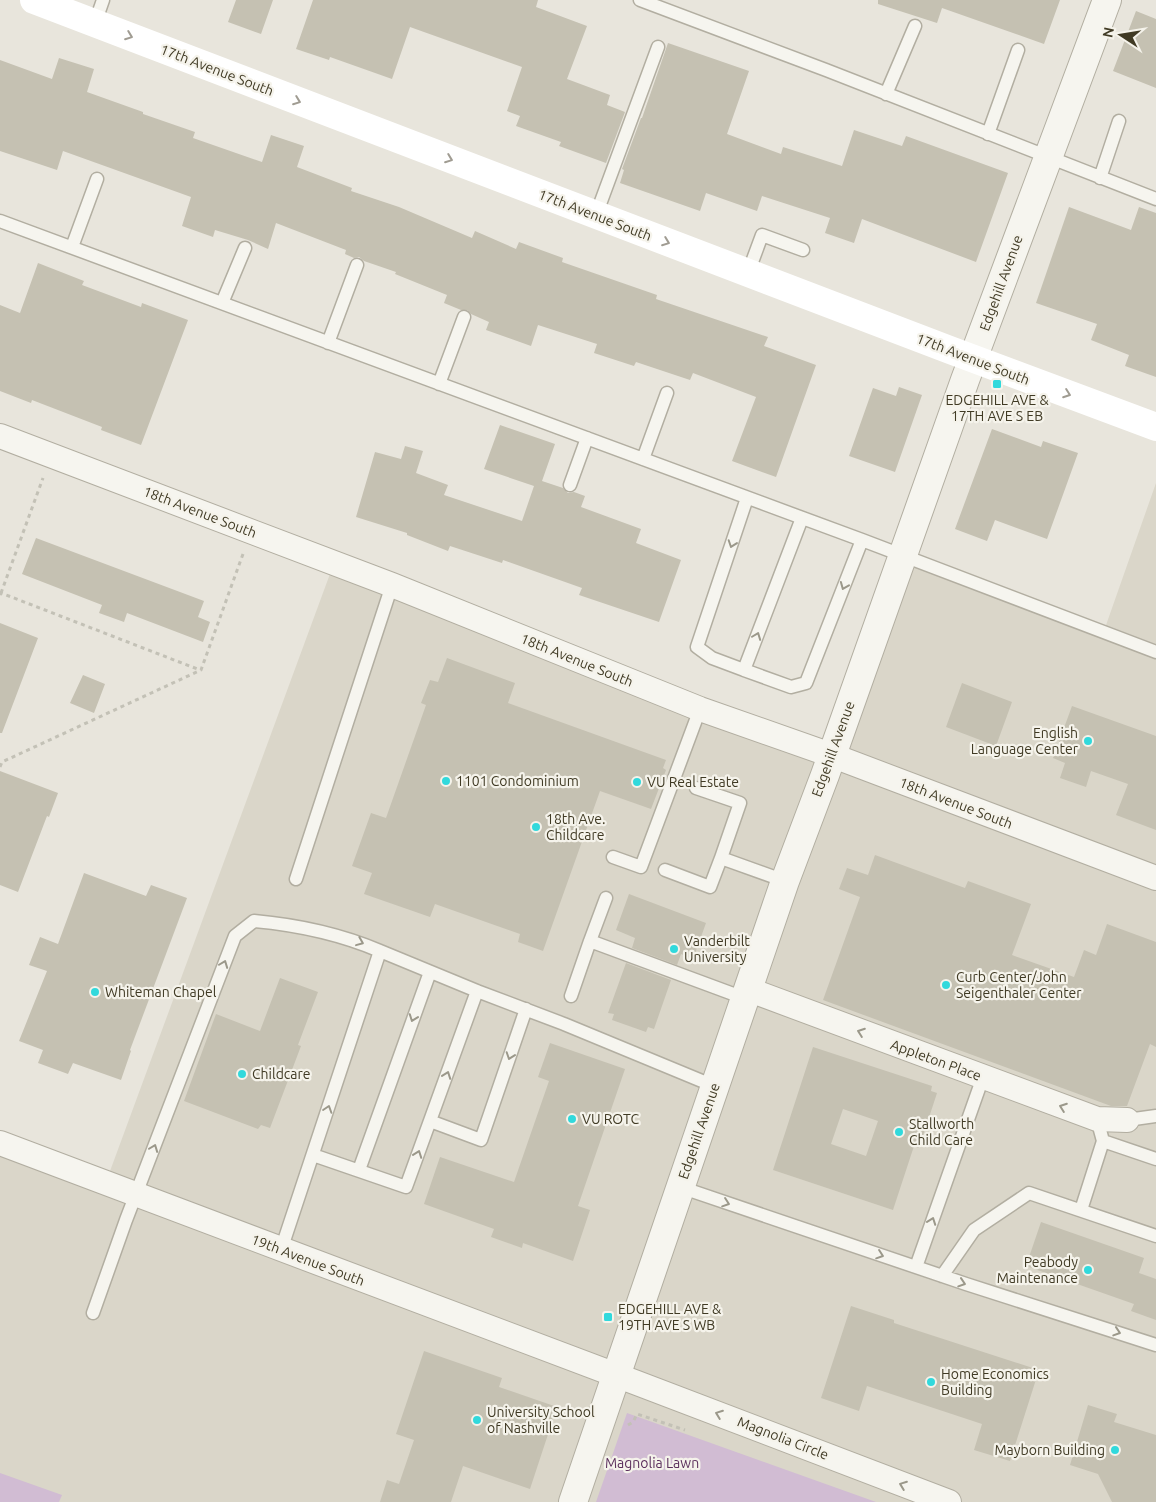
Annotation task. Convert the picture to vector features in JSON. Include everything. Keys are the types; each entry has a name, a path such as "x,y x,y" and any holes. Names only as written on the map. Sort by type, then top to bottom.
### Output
{"main road":[{"name":"17th Avenue South","path":"34,0 99,12 596,215 972,359 1156,427"}],"street":[{"name":"Edgehill Avenue","path":"573,1502 784,881 831,755 972,359 1107,0"},
{"name":"18th Avenue South","path":"0,436 392,586 700,709 831,755 1156,878"},
{"name":"Appleton Place","path":"745,994 983,1077 1100,1130 1127,1120"},
{"name":"19th Avenue South","path":"0,1143 616,1375"},
{"name":"Magnolia Circle","path":"616,1375 949,1502"}],"lane":[{"path":"640,0 1156,199"},
{"path":"886,94 915,26"},
{"path":"596,215 658,47"},
{"path":"988,134 1018,50"},
{"path":"1100,178 1119,121"},
{"path":"72,247 97,179"},
{"path":"0,221 862,540 1156,652"},
{"path":"748,273 762,235 803,250"},
{"path":"222,303 244,248"},
{"path":"328,343 357,265"},
{"path":"439,384 464,317"},
{"path":"642,459 667,393"},
{"path":"570,485 587,438"},
{"path":"747,498 697,647 712,658 744,670 792,687 806,683 862,540"},
{"path":"744,670 802,518"},
{"path":"296,879 392,586"},
{"path":"613,858 641,867 700,709"},
{"path":"665,870 710,887 721,858 740,803 696,788"},
{"path":"721,858 784,881"},
{"path":"571,996 606,898"},
{"path":"92,1314 235,936 254,921 280,923 318,930 353,940 714,1086"},
{"path":"590,941 745,994"},
{"path":"281,1250 380,951"},
{"path":"359,1170 430,972"},
{"path":"313,1155 406,1187 476,991"},
{"path":"430,1121 481,1140 526,1009"},
{"path":"916,1267 983,1077"},
{"path":"1127,1120 1156,1116"},
{"path":"1081,1210 1100,1130 1156,1159"},
{"path":"680,1187 942,1276 1156,1345"},
{"path":"942,1276 974,1230 1029,1193 1156,1236"}],"path":[{"path":"43,478 0,594 201,670"},
{"path":"0,767 2,762 201,670 243,554"}],"shaded area":[{"name":"Vanderbilt University","path":"1156,483 1156,1502 0,1502 0,1143 106,1182 334,563 831,755 899,549 1105,628"}],"green space":[{"name":"Magnolia Lawn","path":"627,1413 876,1502 596,1502"},
{"path":"0,1473 62,1495 59,1502 0,1502"}],"building":[{"path":"236,0 273,0 261,34 228,22"},
{"path":"313,0 538,0 536,7 587,26 567,79 610,95 607,105 625,112 606,163 559,146 561,142 516,126 520,116 507,111 522,67 410,27 392,79 330,57 329,60 296,49"},
{"path":"878,0 1060,0 1044,44 942,8 937,23 878,4"},
{"path":"1136,11 1156,19 1156,88 1113,71"},
{"path":"668,43 749,71 727,134 781,154 783,147 842,166 854,130 902,146 906,136 1008,173 976,262 862,219 854,243 825,233 830,218 762,196 757,211 706,193 700,211 620,183 624,170 622,169"},
{"path":"59,58 94,69 87,92 195,132 193,138 262,162 271,135 304,146 297,167 352,188 351,191 399,207 472,238 475,231 516,249 519,242 563,258 562,262 657,295 656,299 768,337 764,346 816,365 776,477 732,461 756,397 693,373 690,380 636,362 634,366 594,353 597,344 538,325 531,346 486,330 489,322 471,314 467,310 461,310 444,303 447,295 395,274 396,272 364,261 359,257 354,258 345,254 346,250 276,223 268,249 248,240 215,230 213,237 182,226 191,197 63,151 57,170 0,151 0,60 52,79"},
{"path":"1069,207 1131,230 1139,207 1156,213 1156,377 1125,366 1129,355 1091,340 1097,324 1036,303"},
{"path":"38,263 84,281 82,285 141,307 142,303 188,320 141,445 101,430 102,427 32,400 31,403 0,391 0,305 20,313"},
{"path":"899,387 922,395 895,472 849,456 873,388 896,396"},
{"path":"500,425 555,444 542,481 563,488 568,493 574,492 585,496 581,507 641,529 636,543 681,560 659,622 579,595 582,588 503,560 502,563 450,546 448,551 407,535 407,533 356,517 375,452 401,459 405,446 423,451 416,473 448,485 444,495 522,521 534,486 484,469"},
{"path":"992,429 1041,447 1043,441 1078,453 1047,539 995,520 987,541 955,529"},
{"path":"36,538 204,601 198,617 210,622 203,642 127,613 124,622 99,613 102,605 22,574"},
{"path":"0,623 38,638 2,733 0,733"},
{"path":"447,658 515,683 508,703 666,760 663,768 666,770 651,809 600,791 543,951 518,942 520,934 435,904 430,917 364,894 372,873 352,866 371,813 386,818 426,705 421,703 430,680 438,682"},
{"path":"83,675 105,684 94,713 70,703"},
{"path":"962,683 1012,702 996,746 946,727"},
{"path":"1072,706 1156,736 1156,830 1116,815 1128,784 1091,771 1086,787 1060,778 1065,763 1053,758"},
{"path":"0,771 58,793 49,817 47,816 18,892 0,885"},
{"name":"Curb Center/John Seigenthaler Center","path":"875,855 965,888 968,881 1031,904 1012,955 1074,977 1084,950 1096,955 1107,924 1156,942 1156,1047 1150,1044 1127,1106 1111,1106 823,1000 860,897 839,889 847,868 868,875"},
{"name":"Whiteman Chapel","path":"84,873 146,896 151,885 187,898 130,1050 121,1080 73,1063 68,1074 38,1063 43,1050 19,1041 47,971 29,965 40,937 58,944"},
{"path":"629,894 706,923 693,959 681,954 677,965 632,948 635,938 616,930"},
{"path":"626,963 671,980 654,1029 648,1027 646,1032 612,1020 614,1014 608,1013"},
{"name":"Childcare","path":"280,978 318,992 298,1045 301,1046 270,1128 261,1125 258,1129 184,1101 216,1014 260,1031"},
{"name":"VU ROTC","path":"550,1043 625,1069 578,1206 590,1210 573,1261 523,1243 522,1248 491,1237 494,1229 424,1204 440,1157 514,1182 549,1081 538,1077"},
{"name":"Stallworth Child Care","path":"813,1047 932,1086 931,1091 937,1093 919,1148 914,1146 893,1210 773,1170","holes":["843,1109 878,1121 866,1156 831,1144"]},
{"name":"Peabody Maintenance","path":"1041,1222 1144,1258 1139,1273 1156,1279 1156,1320 1131,1311 1134,1304 1026,1266"},
{"name":"Home Economics Building","path":"851,1306 894,1320 894,1323 1039,1370 1010,1461 974,1450 982,1424 867,1386 859,1411 821,1398"},
{"name":"University School of Nashville","path":"424,1351 502,1378 499,1387 557,1407 530,1489 463,1466 451,1502 380,1502 387,1480 399,1484 414,1440 396,1434"},
{"name":"Mayborn Building","path":"1088,1405 1117,1414 1114,1422 1156,1435 1156,1502 1112,1502 1098,1474 1070,1465"}],"place":[{"name":"EDGEHILL AVE & 17TH AVE S EB","path":"997,384"},
{"name":"English Language Center","path":"1088,741"},
{"name":"1101 Condominium","path":"446,781"},
{"name":"VU Real Estate","path":"637,782"},
{"name":"18th Ave. Childcare","path":"536,827"},
{"name":"Vanderbilt University","path":"674,949"},
{"name":"Curb Center/John Seigenthaler Center","path":"946,985"},
{"name":"Whiteman Chapel","path":"95,992"},
{"name":"Childcare","path":"242,1074"},
{"name":"VU ROTC","path":"572,1119"},
{"name":"Stallworth Child Care","path":"899,1132"},
{"name":"Peabody Maintenance","path":"1088,1270"},
{"name":"EDGEHILL AVE & 19TH AVE S WB","path":"608,1317"},
{"name":"Home Economics Building","path":"931,1382"},
{"name":"University School of Nashville","path":"477,1420"},
{"name":"Mayborn Building","path":"1115,1450"}]}
